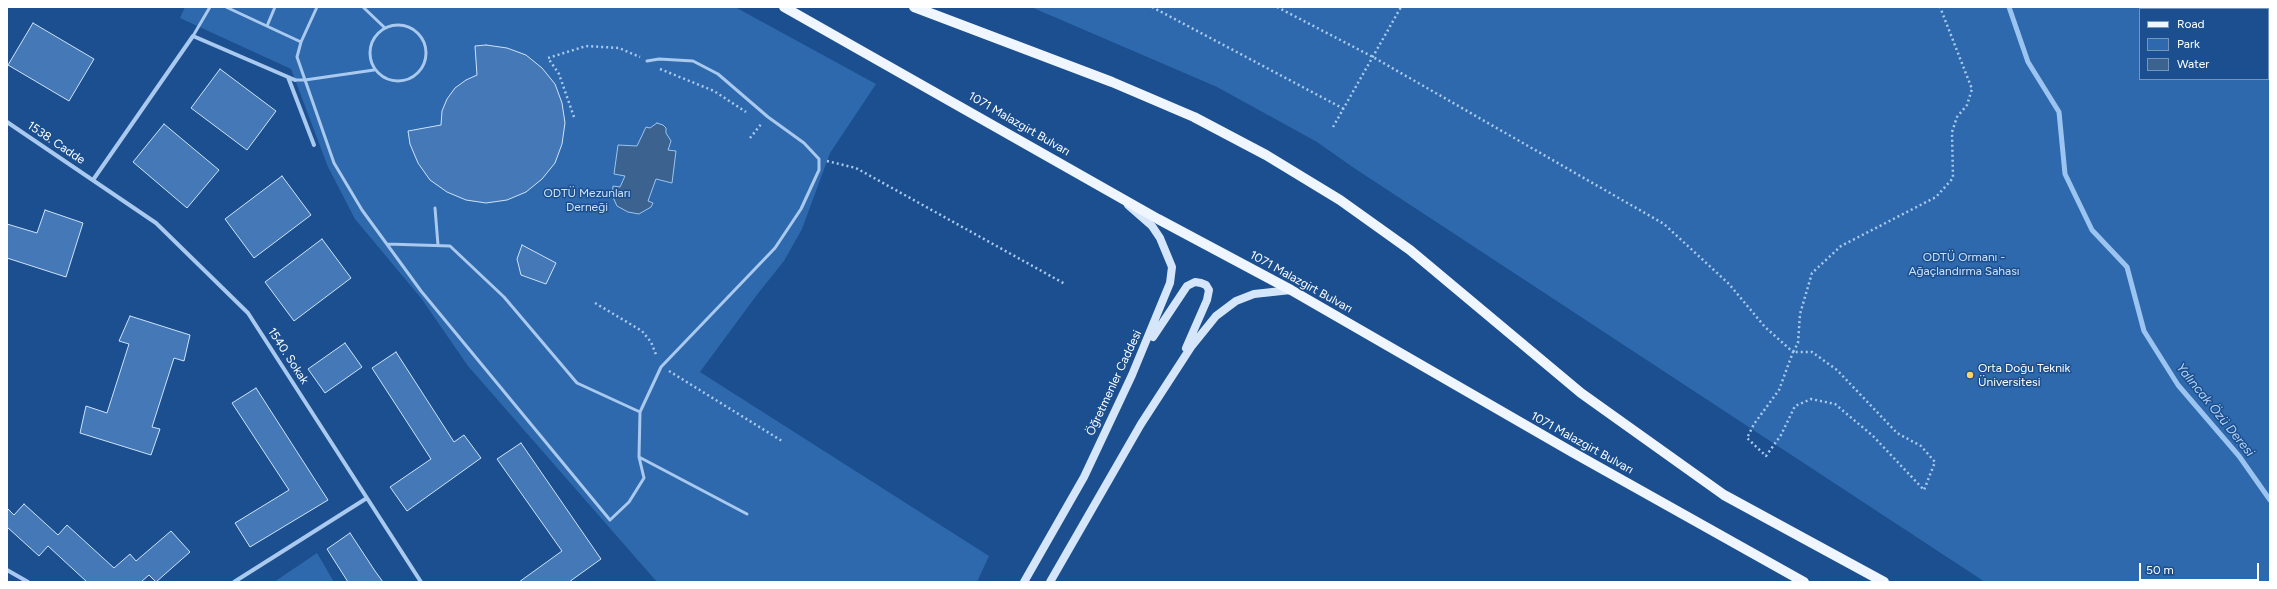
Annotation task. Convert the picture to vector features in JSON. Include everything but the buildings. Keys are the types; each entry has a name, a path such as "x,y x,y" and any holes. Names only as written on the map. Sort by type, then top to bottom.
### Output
{"main road":[{"name":"1071 Malazgirt Bulvarı","path":"784,7 1119,197 1291,290 1565,448 1804,582"},
{"path":"914,7 1112,82 1194,117 1266,155 1340,200 1410,250 1580,393 1724,495 1884,582"},
{"name":"Öğretmenler Caddesi","path":"1024,582 1084,477 1140,357 1165,300 1170,283 1172,267 1166,250 1152,226 1119,197"},
{"path":"1140,357 1187,286 1195,282 1206,285 1209,290 1207,300 1174,374"},
{"path":"1050,582 1141,424 1191,347 1216,316 1236,301 1254,294 1291,290"}],"street":[{"path":"93,180 192,36 295,80"},
{"path":"288,77 314,146"},
{"name":"1538. Cadde","path":"7,122 93,180"},
{"name":"1540. Sokak","path":"93,180 156,223 248,313 421,582"},
{"path":"234,582 367,498"},
{"path":"7,570 28,582"}],"lane":[{"path":"192,36 210,7"},
{"path":"226,7 231,8 301,42"},
{"path":"267,26 275,7"},
{"path":"316,7 301,42 297,57 334,163 362,210 421,291 610,520 629,502 644,478 639,457 640,412 661,366 775,248 801,209 819,170 819,159 804,143 768,117 718,74 693,61 659,59 647,61"},
{"path":"363,7 385,28"},
{"path":"396,25 407,26 416,31 425,46 425,62 420,72 411,79 400,82 389,81 374,70 369,56 370,44 376,35 385,28 396,25"},
{"path":"295,80 305,80 374,70"},
{"path":"435,208 438,245"},
{"path":"387,244 450,246 504,297 577,383 640,412"},
{"path":"639,457 747,514"}],"path":[{"path":"1152,7 1344,109"},
{"path":"1277,7 1373,57 1664,224 1729,284 1765,327 1793,352 1812,352 1837,370 1897,433 1921,446 1935,462 1924,490 1873,436 1835,404 1811,399 1795,406 1781,435 1766,456 1747,438 1754,424 1779,390 1793,352 1798,343 1800,314 1812,273 1841,246 1936,197 1953,178 1952,132 1957,117 1967,105 1972,89 1940,7"},
{"path":"1333,127 1401,7"},
{"path":"574,117 559,74 548,58 586,46 619,48 664,71 714,91 750,115"},
{"path":"750,138 762,123 756,119"},
{"path":"819,159 856,168 1065,284"},
{"path":"595,303 642,331 651,342 661,366 782,441"}],"green space":[{"name":"ODTÜ Mezunları Derneği","path":"185,7 735,7 876,84 830,153 802,229 784,261 756,296 700,372 989,556 977,582 657,582 468,366 421,298 355,219 328,167 291,69 180,18"},
{"name":"ODTÜ Ormanı - Ağaçlandırma Sahası","path":"1031,7 2270,7 2270,582 1985,582 1354,168 1317,142 1217,87"},
{"path":"317,553 334,582 274,582"}],"water":[{"path":"657,123 666,128 666,133 671,141 668,150 676,151 672,183 656,179 648,201 653,203 651,207 639,214 628,212 617,206 612,195 613,186 620,187 625,176 614,174 618,145 637,146 646,127 650,128"}],"waterway":[{"name":"Yalıncak Özü Deresi","path":"2009,7 2028,62 2059,112 2065,174 2092,230 2127,267 2144,331 2178,385 2239,456 2270,500"}],"place":[{"name":"Orta Doğu Teknik Üniversitesi","path":"1970,375"}]}
